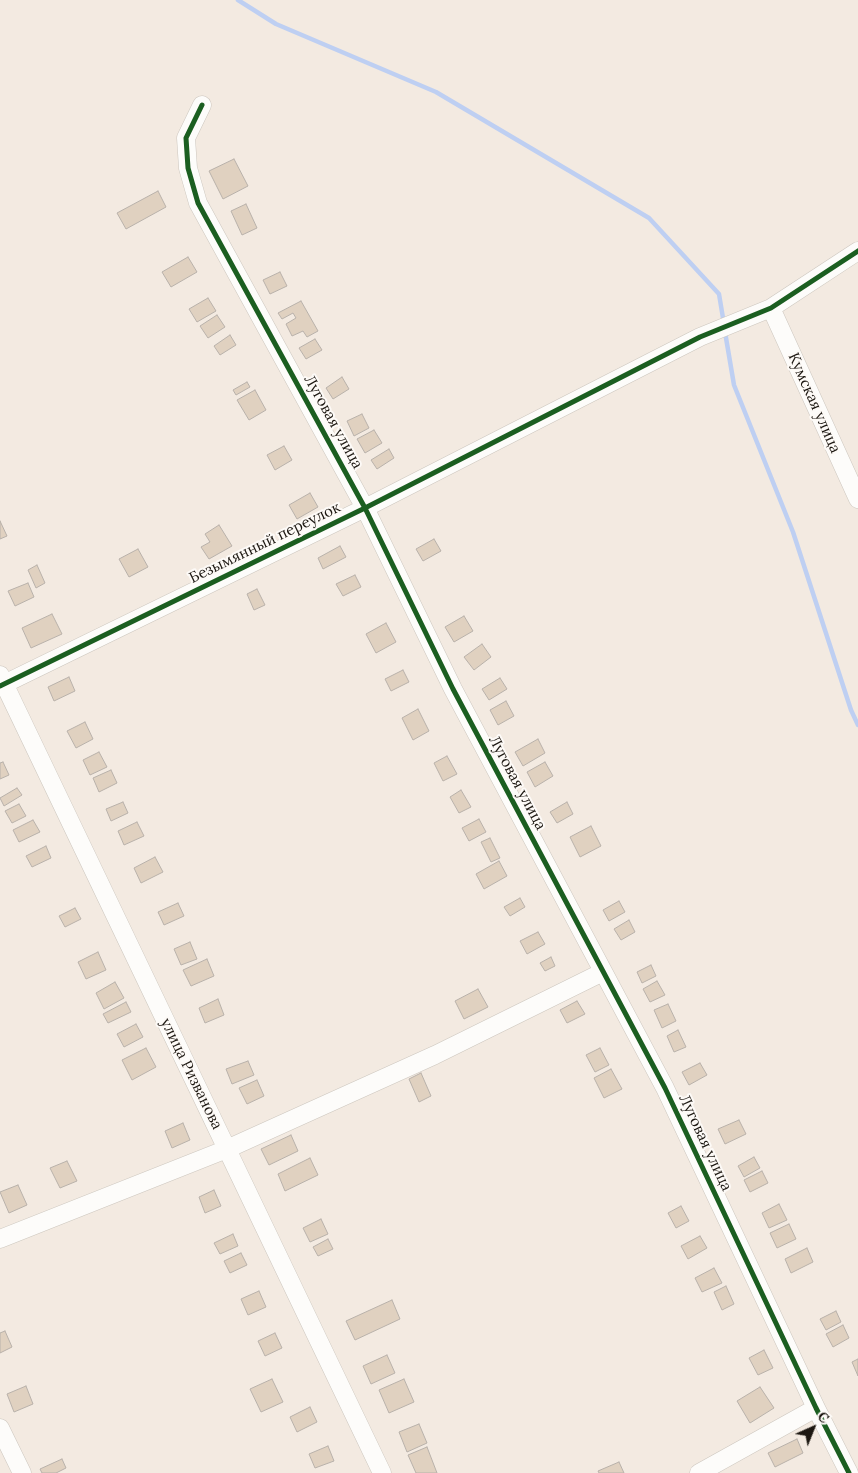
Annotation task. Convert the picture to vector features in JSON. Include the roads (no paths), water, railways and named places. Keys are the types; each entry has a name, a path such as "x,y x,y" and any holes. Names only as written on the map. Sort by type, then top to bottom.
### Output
{"street":[{"name":"Луговая улица","path":"202,105 186,138 188,168 198,204 365,508 453,689 665,1088 816,1408 849,1473"},
{"name":"Безымянный переулок","path":"1,681 365,508 700,336 771,308 858,251"},
{"name":"Кумская улица","path":"771,308 858,499"},
{"name":"улица Ризванова","path":"1,681 382,1473"},
{"path":"0,1239 227,1149 435,1055 603,972"},
{"path":"699,1473 816,1408"},
{"path":"0,1428 22,1473"}],"waterway":[{"path":"238,0 276,24 436,92 649,218 719,294 724,324"},
{"path":"725,332 734,385 793,532 851,710 858,725"}]}
